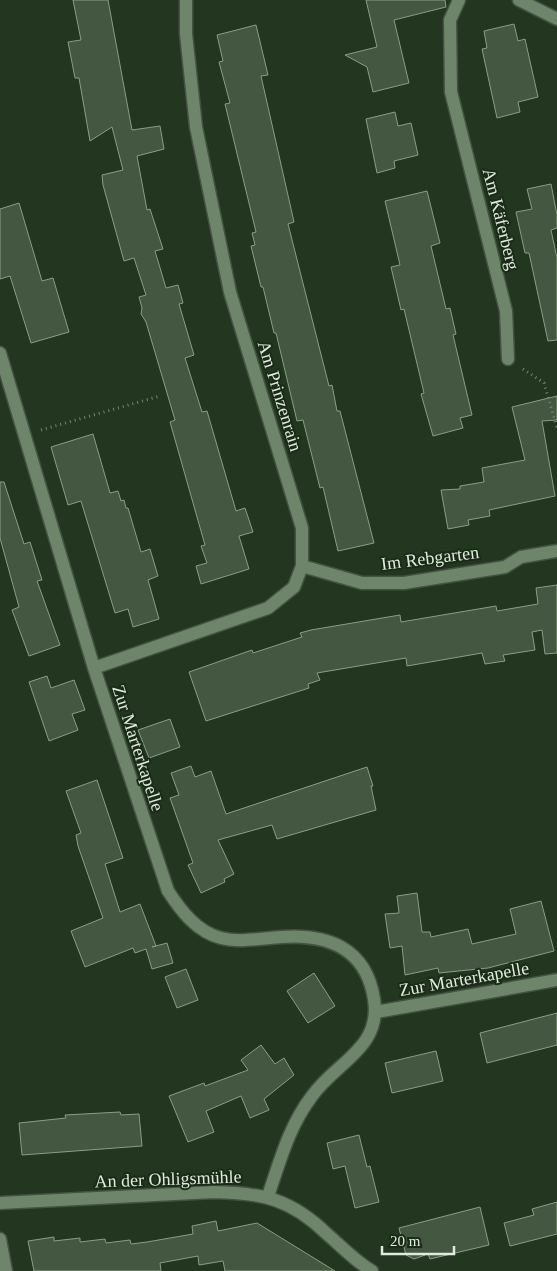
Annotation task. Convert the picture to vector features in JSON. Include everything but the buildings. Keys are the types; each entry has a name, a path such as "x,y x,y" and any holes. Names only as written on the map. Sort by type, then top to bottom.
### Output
{"street":[{"name":"Am Prinzenrain","path":"94,668 268,608 294,587 302,566 302,528 230,292 196,128 186,34 186,0"},
{"name":"Am Käferberg","path":"458,0 450,20 451,92 506,310 508,359"},
{"path":"519,0 557,20"},
{"name":"Zur Marterkapelle","path":"0,352 94,668 168,891 183,913 201,929 220,938 322,938 345,949 361,964 372,985 376,1012 372,1033 353,1056 312,1094 288,1135 268,1196"},
{"name":"Im Rebgarten","path":"302,566 362,583 404,583 505,566 521,557 557,551"},
{"name":"Zur Marterkapelle","path":"376,1012 557,980"},
{"name":"An der Ohligsmühle","path":"0,1203 214,1192 242,1192 268,1196 298,1210 372,1271"},
{"path":"0,1239 6,1271"}],"path":[{"path":"508,359 544,383 557,428"},
{"path":"26,435 160,396"}]}
